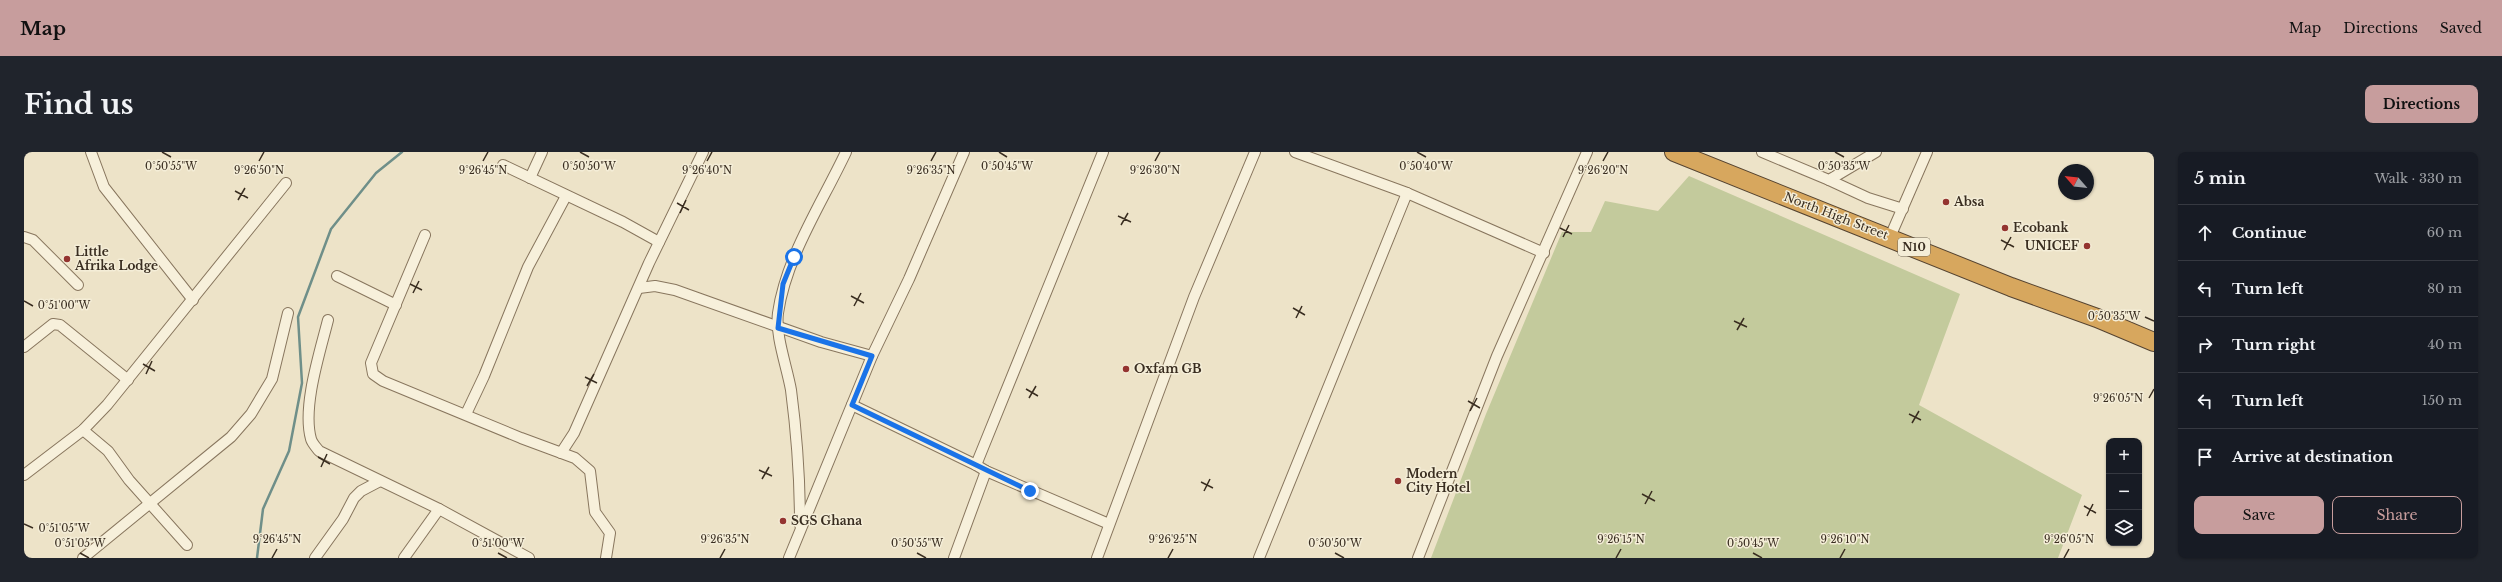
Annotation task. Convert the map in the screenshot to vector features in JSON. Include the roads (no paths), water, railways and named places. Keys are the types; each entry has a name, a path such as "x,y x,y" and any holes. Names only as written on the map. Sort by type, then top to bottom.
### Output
{"highway":[{"name":"North High Street","path":"1674,152 1890,237 2011,287 2097,318 2154,342"}],"street":[{"path":"91,152 104,187 193,300"},
{"path":"530,178 542,152"},
{"path":"562,453 574,433 659,242 703,152"},
{"path":"800,530 798,442 788,374 778,328 783,284 791,264 846,152"},
{"path":"789,558 872,356 909,279 964,152"},
{"path":"976,465 1103,152"},
{"path":"1097,558 1194,297 1255,152"},
{"path":"1295,152 1407,193 1544,253"},
{"path":"1418,558 1497,356 1544,253 1587,152"},
{"path":"1762,152 1868,198 1903,209"},
{"path":"1829,180 1873,152"},
{"path":"1890,237 1927,152"},
{"path":"503,165 659,242"},
{"path":"24,475 84,430 128,380 286,184"},
{"path":"1259,558 1407,193"},
{"path":"466,414 484,376 528,267 566,196"},
{"path":"425,235 372,364 373,374 383,381 575,458 590,471 595,512 610,534 606,558"},
{"path":"24,237 34,240 78,285"},
{"path":"338,276 396,305"},
{"path":"639,288 656,286 675,290 778,328 872,356"},
{"path":"83,558 230,438 251,414 272,379 288,313"},
{"path":"328,320 314,377 308,424 311,440 319,451 440,509 528,558"},
{"path":"24,347 53,324 60,325 128,380"},
{"path":"852,405 986,471 1109,524"},
{"path":"84,430 108,451 149,503 187,545"},
{"path":"954,558 986,471"},
{"path":"315,558 344,519 354,498 361,491 380,480"},
{"path":"404,558 440,509"}],"waterway":[{"path":"257,558 263,509 289,451 302,383 298,317 331,229 376,173 402,152"}],"place":[{"name":"Absa","path":"1946,202"},
{"name":"Ecobank","path":"2005,228"},
{"name":"UNICEF","path":"2087,246"},
{"name":"Little Afrika Lodge","path":"67,259"},
{"name":"Oxfam GB","path":"1126,369"},
{"name":"Modern City Hotel","path":"1398,481"},
{"name":"SGS Ghana","path":"783,521"}]}
